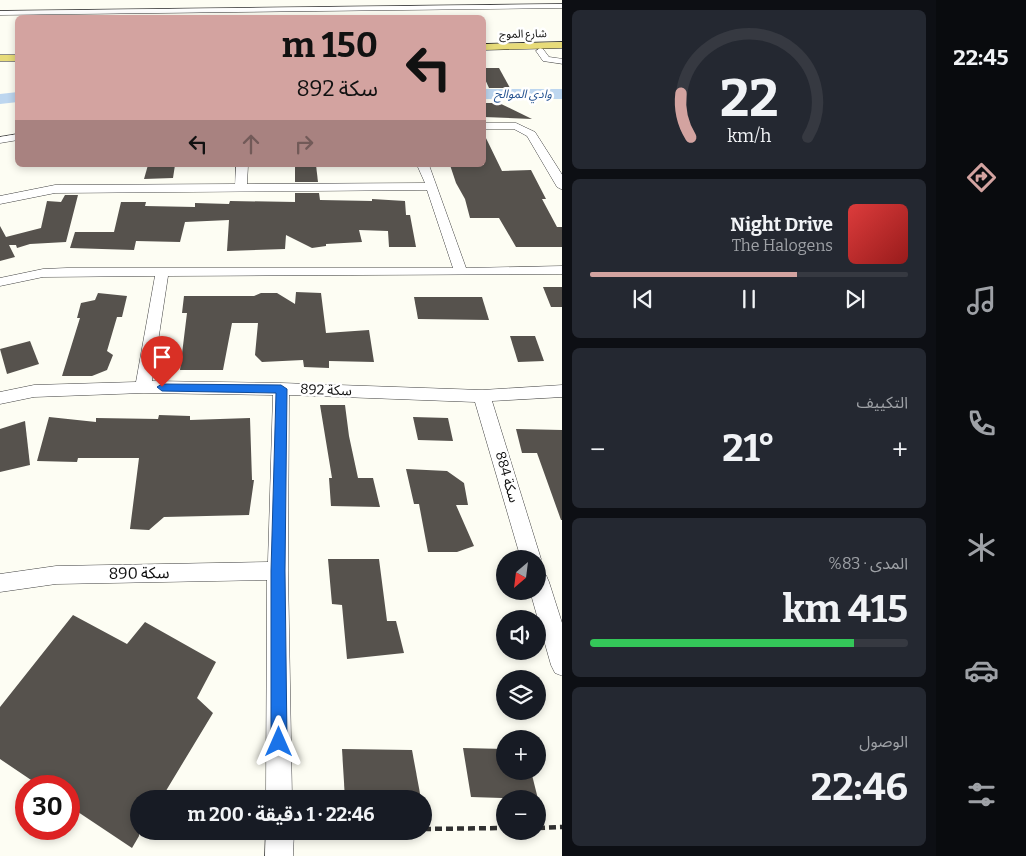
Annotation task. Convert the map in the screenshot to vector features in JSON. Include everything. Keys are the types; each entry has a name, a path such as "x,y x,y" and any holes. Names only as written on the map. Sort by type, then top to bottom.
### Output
{"main road":[{"name":"شارع الموج","path":"486,47 562,45"},
{"name":"شارع الموج","path":"486,52 562,51"},
{"path":"0,53 15,52"},
{"path":"0,58 15,58"}],"street":[{"path":"324,0 329,9"},
{"path":"538,0 546,6"},
{"path":"0,13 106,8 329,9 562,6"},
{"path":"540,51 546,59 562,62"},
{"path":"486,126 516,126 531,134 562,186"},
{"path":"0,140 15,138"},
{"path":"242,167 242,187"},
{"path":"424,167 461,272"},
{"path":"0,200 55,190 432,186"},
{"path":"0,282 43,273 562,270"},
{"path":"143,388 162,273"},
{"name":"سكة 892","path":"0,398 34,391 143,388 281,389 482,396 562,391"},
{"path":"280,790 278,571 281,389"},
{"name":"سكة 884","path":"482,396 528,550"},
{"name":"سكة 890","path":"0,583 56,575 101,573 278,571"},
{"path":"543,600 562,666"},
{"path":"279,856 280,840"}],"path":[{"path":"546,828 562,827"},
{"path":"432,829 496,828"}],"building":[{"path":"486,68 499,68 510,88 489,88 486,81"},
{"path":"486,103 499,103 532,119 486,117"},
{"path":"486,138 502,171 531,170 546,199 542,199 557,227 562,227 562,247 516,247 499,218 470,218 465,199 456,183 451,167 486,167"},
{"path":"147,167 175,167 173,178 144,179"},
{"path":"295,167 316,167 318,182 295,182"},
{"path":"295,193 319,193 320,200 372,201 372,199 405,201 406,215 410,215 416,247 389,247 388,231 359,230 362,242 326,244 326,246 312,248 286,235 285,249 227,251 229,220 185,222 180,242 136,241 134,250 70,248 75,232 114,232 121,202 146,202 145,206 195,207 195,203 229,204 230,201 295,202"},
{"path":"65,195 78,195 66,242 30,244 17,248 16,245 9,245 15,257 0,261 0,226 6,237 41,228 47,201 61,202"},
{"path":"543,287 562,287 562,307 551,307"},
{"path":"296,292 321,293 326,333 369,330 374,362 329,361 329,368 304,367 303,360 262,362 255,355 258,323 232,323 223,370 180,370 187,313 182,313 184,296 254,296 261,293 277,293 295,304"},
{"path":"98,293 127,296 122,317 117,317 107,351 113,355 107,370 92,376 62,376 80,318 77,318 81,303 95,300"},
{"path":"414,297 482,297 489,320 418,319"},
{"path":"510,336 535,336 544,361 518,362"},
{"path":"30,341 39,364 7,374 0,349"},
{"path":"320,405 345,405 358,478 373,478 380,507 331,506 329,478 332,478"},
{"path":"159,415 190,416 190,420 250,418 252,480 254,480 249,515 164,517 149,530 130,529 139,458 78,458 77,462 37,461 49,417 96,422 96,418 158,419"},
{"path":"413,417 448,418 453,441 418,440"},
{"path":"25,421 30,465 0,472 0,429"},
{"path":"516,429 562,430 562,520 537,453 522,453"},
{"path":"406,469 447,471 464,483 468,505 456,505 474,546 457,552 428,552 419,504 414,504"},
{"path":"328,559 379,559 387,621 396,621 404,653 347,659 342,605 332,604"},
{"path":"73,615 127,644 145,622 216,662 197,698 213,713 166,790 130,790 130,840 137,840 132,848 80,813 80,775 24,775 0,759 0,707"},
{"path":"463,748 496,749 496,780 533,780 536,790 496,790 496,798 471,797"},
{"path":"342,749 412,750 419,790 344,790"}],"waterway":[{"name":"وادي الموالح","path":"486,94 562,94"},
{"name":"وادي الموالح","path":"0,99 15,97"}],"route":[{"path":"162,387 281,389 278,571 279,742"}]}
